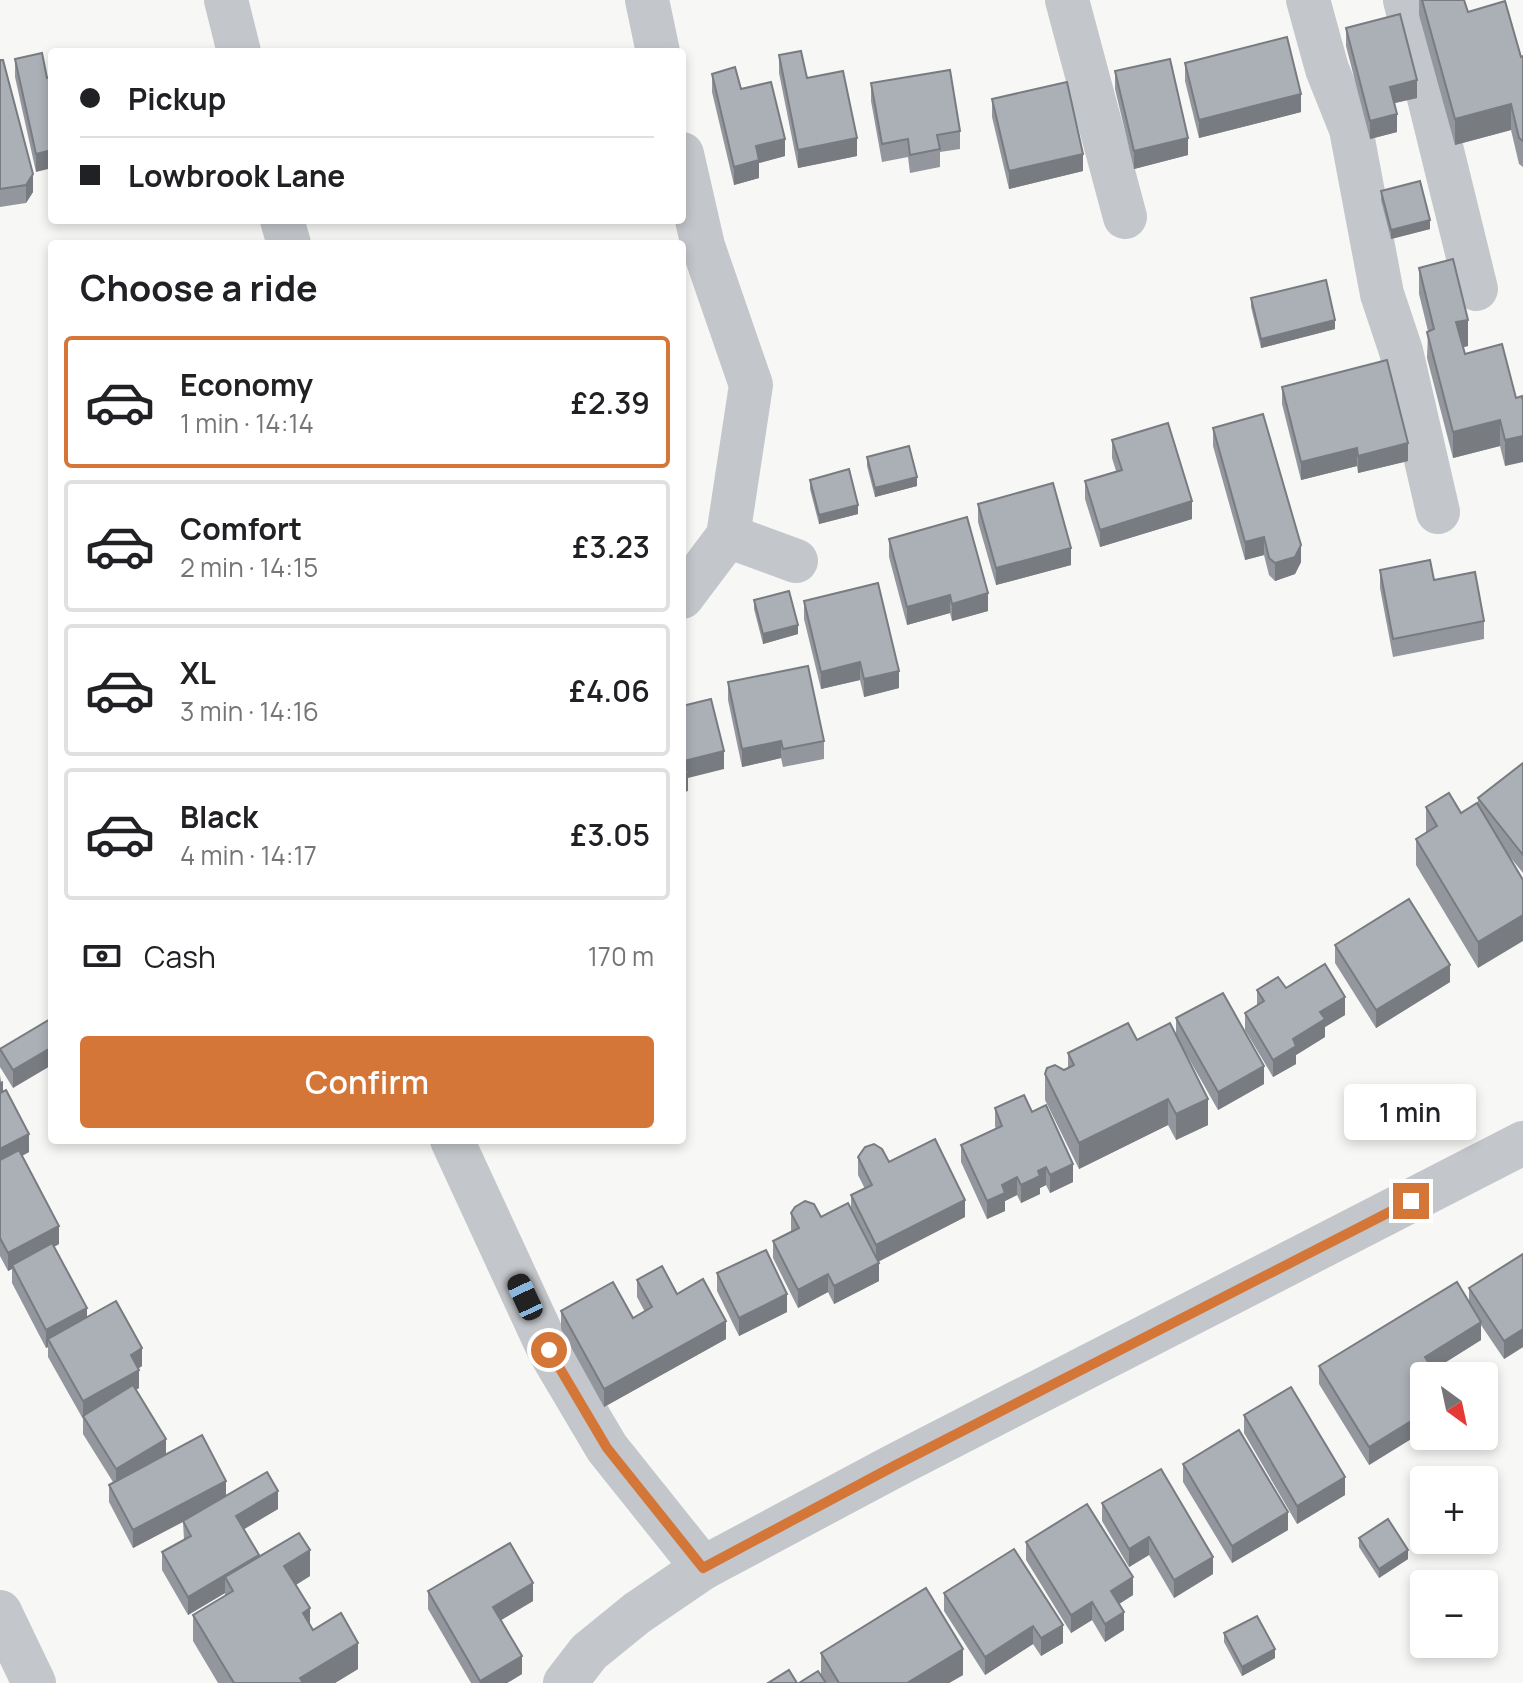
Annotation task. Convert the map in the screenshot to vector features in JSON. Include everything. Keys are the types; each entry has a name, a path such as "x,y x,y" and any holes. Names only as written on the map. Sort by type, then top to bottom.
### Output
{"street":[{"path":"226,0 238,48"},
{"path":"647,0 657,48"},
{"path":"1067,0 1125,217"},
{"path":"1308,0 1327,69 1351,129 1382,294 1401,351 1438,512"},
{"path":"1405,0 1476,289"},
{"path":"686,172 703,246 751,385 728,536 686,592"},
{"path":"728,536 796,561"},
{"path":"565,1683 589,1652 637,1613 703,1568 896,1465 1523,1143"},
{"path":"454,1144 563,1374 607,1448 703,1568"},
{"path":"0,1612 34,1683"}],"building":[{"path":"1422,0 1464,0 1468,12 1505,1 1523,56 1523,141 1519,138 1511,104 1455,119"},
{"path":"1400,14 1417,80 1390,87 1397,114 1370,121 1346,28"},
{"path":"1287,37 1301,94 1199,120 1185,63"},
{"path":"801,51 807,78 843,71 857,138 798,150 779,55"},
{"path":"42,53 48,78 48,151 36,154 15,59"},
{"path":"1170,59 1188,138 1134,151 1115,71"},
{"path":"0,60 3,60 33,174 26,185 0,189"},
{"path":"735,67 741,89 771,82 785,139 756,146 759,160 734,167 712,74"},
{"path":"950,70 960,131 937,135 940,149 910,155 908,139 882,144 871,83"},
{"path":"1067,82 1083,154 1009,171 992,99"},
{"path":"1420,181 1430,220 1391,230 1381,191"},
{"path":"1453,259 1468,320 1456,322 1465,354 1502,344 1516,398 1522,396 1523,436 1505,440 1500,420 1453,432 1427,332 1434,329 1419,268"},
{"path":"1326,280 1335,320 1261,339 1251,298"},
{"path":"1387,360 1408,443 1358,456 1357,448 1301,462 1282,387"},
{"path":"1263,414 1301,545 1295,557 1275,563 1269,558 1264,537 1245,542 1213,428"},
{"path":"1168,423 1192,501 1100,530 1085,481 1122,470 1112,440"},
{"path":"909,446 917,477 875,488 867,457"},
{"path":"849,469 858,505 819,515 810,480"},
{"path":"1053,483 1071,548 996,568 978,504"},
{"path":"967,517 988,593 952,604 950,595 907,607 889,539"},
{"path":"1430,560 1434,580 1475,572 1484,621 1393,639 1380,570"},
{"path":"878,583 899,671 864,679 860,662 821,672 804,601"},
{"path":"789,591 798,625 763,634 754,600"},
{"path":"808,666 824,741 783,749 781,741 742,749 728,682"},
{"path":"711,699 724,751 686,760 686,705"},
{"path":"1523,763 1523,855 1478,798"},
{"path":"1449,793 1461,813 1477,803 1523,880 1523,915 1478,942 1416,839 1437,826 1426,807"},
{"path":"1409,899 1450,965 1376,1010 1335,945"},
{"path":"1325,964 1345,997 1320,1012 1325,1019 1293,1039 1296,1046 1273,1060 1245,1013 1264,1001 1257,990 1278,977 1286,988"},
{"path":"1223,993 1264,1066 1218,1092 1176,1018"},
{"path":"48,1020 48,1049 13,1070 0,1049"},
{"path":"1128,1023 1137,1040 1170,1023 1208,1099 1176,1114 1168,1099 1079,1143 1045,1074 1047,1068 1055,1065 1064,1070 1074,1065 1068,1053"},
{"path":"6,1090 29,1134 0,1149 0,1093"},
{"path":"1024,1095 1032,1112 1046,1105 1073,1164 1050,1175 1046,1167 1038,1171 1040,1176 1021,1185 1017,1177 1002,1185 1005,1193 987,1201 961,1145 1002,1126 995,1108"},
{"path":"935,1139 965,1200 876,1245 851,1195 872,1185 858,1157 865,1147 874,1144 882,1149 889,1162"},
{"path":"19,1150 59,1226 8,1253 0,1238 0,1160"},
{"path":"805,1201 814,1204 821,1217 848,1203 879,1263 834,1286 828,1274 798,1290 773,1241 799,1228 791,1213"},
{"path":"52,1243 87,1308 46,1330 12,1265"},
{"path":"766,1250 787,1294 739,1318 717,1273"},
{"path":"1523,1254 1523,1329 1504,1341 1469,1288"},
{"path":"662,1266 677,1294 703,1279 726,1321 604,1389 561,1311 613,1282 633,1318 652,1307 637,1280"},
{"path":"1457,1282 1481,1322 1425,1357 1428,1362 1410,1362 1410,1422 1369,1447 1319,1366"},
{"path":"116,1301 142,1348 131,1355 139,1370 83,1401 48,1339"},
{"path":"133,1385 166,1439 116,1469 83,1416"},
{"path":"1291,1387 1345,1477 1297,1506 1244,1415"},
{"path":"1239,1430 1288,1512 1232,1546 1183,1464"},
{"path":"202,1435 226,1481 133,1530 109,1485"},
{"path":"1161,1469 1213,1557 1174,1580 1149,1537 1129,1549 1102,1503"},
{"path":"267,1472 278,1491 236,1516 259,1555 188,1597 162,1552 191,1536 183,1521"},
{"path":"1087,1504 1133,1577 1111,1591 1124,1612 1105,1624 1092,1602 1071,1615 1026,1542"},
{"path":"1388,1519 1408,1550 1379,1569 1359,1538"},
{"path":"299,1533 310,1550 284,1566 310,1608 303,1613 313,1630 341,1613 358,1643 300,1678 303,1683 234,1683 193,1615 233,1591 225,1577"},
{"path":"510,1543 533,1583 493,1607 522,1656 480,1681 428,1591"},
{"path":"1014,1549 1063,1625 1041,1638 1033,1626 985,1657 944,1593"},
{"path":"926,1588 963,1649 907,1683 839,1683 821,1653"},
{"path":"1257,1616 1275,1649 1242,1667 1224,1633"},
{"path":"789,1670 797,1683 768,1683"},
{"path":"818,1671 826,1683 799,1683"}],"route":[{"path":"549,1350 607,1448 703,1568 896,1465 1411,1201"}]}
